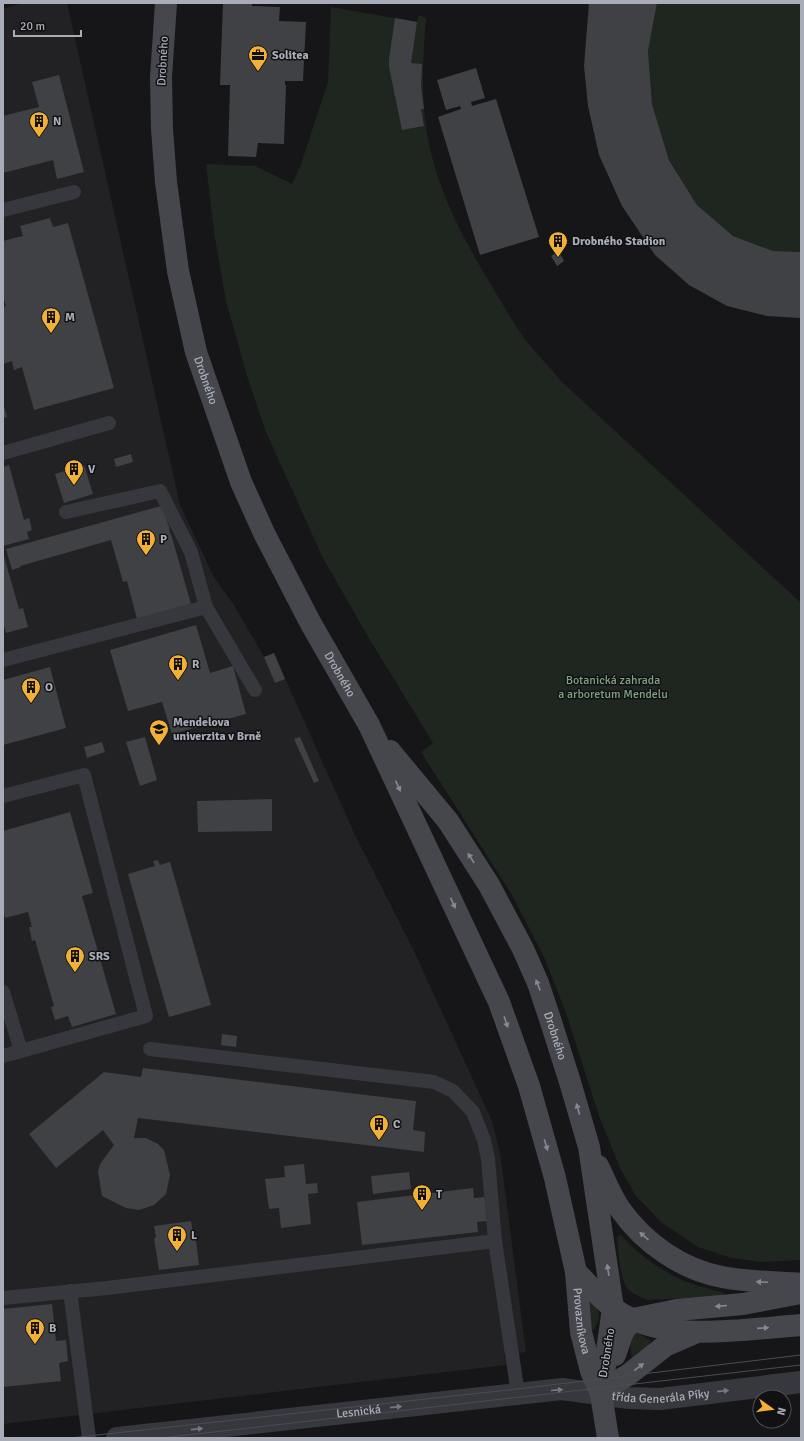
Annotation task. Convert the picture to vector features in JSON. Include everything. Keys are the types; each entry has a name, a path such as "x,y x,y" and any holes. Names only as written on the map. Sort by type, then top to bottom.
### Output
{"main road":[{"name":"Drobného","path":"166,3 161,77 162,129 166,182 178,270 196,352 241,482 264,533 310,622 369,725 499,1002 529,1086 555,1178 576,1272"},
{"name":"Drobného","path":"369,725 448,821 488,885 523,949 538,983 589,1146 613,1308 601,1394"},
{"path":"589,1146 619,1208 637,1230 661,1250 692,1268 720,1277 746,1281 801,1284"},
{"path":"576,1272 613,1308 633,1319 664,1329 696,1333 801,1325"},
{"name":"Provazníkova","path":"576,1272 581,1332 591,1371 601,1394 608,1438"},
{"path":"633,1319 677,1310 743,1304 801,1293"},
{"name":"třída Generála Píky","path":"601,1394 623,1332 633,1319"},
{"path":"601,1394 606,1388 628,1375 665,1346 696,1333"}],"street":[{"name":"třída Generála Píky","path":"601,1394 629,1398 660,1399 801,1382"},
{"name":"Lesnická","path":"116,1438 562,1389 601,1394"}],"lane":[{"path":"3,210 74,192"},
{"path":"3,453 109,423"},
{"path":"66,512 160,491 191,552 206,607 255,690"},
{"path":"3,660 206,607"},
{"path":"3,796 84,775 146,1016 3,1056"},
{"path":"3,992 21,1051"},
{"path":"150,1049 434,1082 454,1091 473,1112 484,1140 488,1159 494,1241 518,1394"},
{"path":"3,1298 494,1241"},
{"path":"70,1291 89,1438"}],"shaded area":[{"name":"Mendelova univerzita v Brně","path":"23,3 67,3 180,505 214,577 234,605 264,657 274,653 355,835 413,949 492,1121 500,1153 526,1352 504,1355 506,1365 3,1424 3,9"}],"green space":[{"path":"657,3 801,3 801,252 773,251 733,236 697,205 669,159 652,104 648,51"},
{"name":"Botanická zahrada a arboretum Mendelu","path":"331,7 417,22 419,15 426,18 423,59 423,99 430,149 436,170 451,211 471,250 513,322 527,342 561,381 801,603 801,1260 762,1262 732,1258 698,1247 661,1222 636,1196 620,1168 599,1116 566,1013 544,957 512,895 421,752 433,743 367,635 322,556 266,432 247,376 226,301 214,232 206,164 255,166 292,184 300,167 328,82"},
{"path":"619,1235 622,1236 643,1256 666,1272 698,1286 724,1293 724,1296 647,1300 635,1294 628,1289 623,1278 617,1238"},
{"path":"586,1294 598,1310 599,1314 599,1319 594,1330 591,1330"},
{"path":"636,1332 651,1341 646,1348 632,1359 629,1335"}],"building":[{"path":"223,3 252,3 252,6 280,7 279,21 306,22 303,81 285,81 284,144 258,143 256,157 228,156 230,85 220,85"},
{"path":"589,3 657,3 648,51 652,104 669,160 697,205 733,236 773,251 801,252 801,318 767,316 727,306 689,285 655,255 622,206 599,155 588,106 584,66"},
{"path":"395,18 417,22 411,63 422,64 421,86 424,109 421,109 424,126 402,130 389,67"},
{"path":"476,68 485,98 471,102 472,106 496,99 539,237 480,255 438,117 461,109 460,106 446,110 437,80"},
{"name":"N","path":"59,75 84,172 57,179 53,160 3,173 3,116 39,107 32,82"},
{"name":"M","path":"50,218 53,227 68,223 114,388 34,410 22,367 14,370 12,361 3,364 3,307 6,306 3,297 3,241 23,236 20,226"},
{"name":"Drobného Stadion","path":"559,251 564,261 557,266 551,256"},
{"path":"3,403 7,417 3,418"},
{"path":"131,454 133,462 116,467 114,459"},
{"path":"9,465 24,520 29,518 32,530 27,532 29,539 3,546 3,467"},
{"name":"V","path":"84,465 93,494 64,503 55,474"},
{"name":"P","path":"163,506 191,604 137,619 127,581 123,582 111,540 20,566 21,567 12,570 6,549"},
{"path":"3,553 19,609 23,608 28,627 6,633 4,626 3,627"},
{"name":"R","path":"196,625 210,673 233,666 246,714 172,734 162,702 128,711 110,650"},
{"path":"274,653 285,679 275,683 264,657"},
{"name":"O","path":"50,667 66,728 3,745 3,680"},
{"path":"145,737 157,780 140,786 126,742"},
{"path":"300,737 319,781 314,783 294,739"},
{"path":"102,742 105,752 87,758 84,747"},
{"path":"272,799 272,831 198,832 197,801"},
{"path":"70,812 93,893 82,896 116,1014 72,1027 68,1016 55,1020 51,1007 54,1006 35,940 32,941 29,927 32,927 28,912 5,918 3,909 3,831"},
{"path":"158,860 160,865 170,862 211,1005 169,1017 128,874 155,866 153,861"},
{"path":"222,1034 237,1036 236,1047 221,1045"},
{"name":"C","path":"143,1068 416,1101 413,1130 425,1132 424,1152 138,1118 134,1138 146,1138 158,1144 164,1150 170,1175 166,1194 154,1205 139,1210 126,1208 102,1196 98,1172 100,1164 114,1145 103,1130 56,1168 29,1134 104,1072 141,1077"},
{"path":"304,1164 306,1184 317,1183 318,1193 308,1194 311,1224 281,1228 279,1208 269,1209 265,1179 285,1177 284,1166"},
{"path":"409,1172 411,1189 373,1194 371,1176"},
{"name":"T","path":"473,1188 474,1198 485,1197 487,1221 477,1222 478,1232 362,1245 357,1202"},
{"name":"L","path":"191,1221 193,1233 195,1232 199,1265 159,1270 154,1238 156,1237 154,1226"},
{"name":"B","path":"52,1304 56,1341 66,1340 68,1361 59,1363 61,1381 3,1387 3,1309"}],"tram line":[{"path":"70,1438 517,1389 801,1355"},
{"path":"161,1438 801,1365"}],"place":[{"name":"Solitea","path":"258,72"},
{"name":"N","path":"39,138"},
{"name":"Drobného Stadion","path":"558,258"},
{"name":"M","path":"51,334"},
{"name":"V","path":"74,486"},
{"name":"P","path":"146,556"},
{"name":"R","path":"178,681"},
{"name":"O","path":"31,704"},
{"name":"Mendelova univerzita v Brně","path":"159,746"},
{"name":"SRS","path":"75,973"},
{"name":"C","path":"379,1141"},
{"name":"T","path":"422,1211"},
{"name":"L","path":"177,1252"},
{"name":"B","path":"35,1345"}]}
